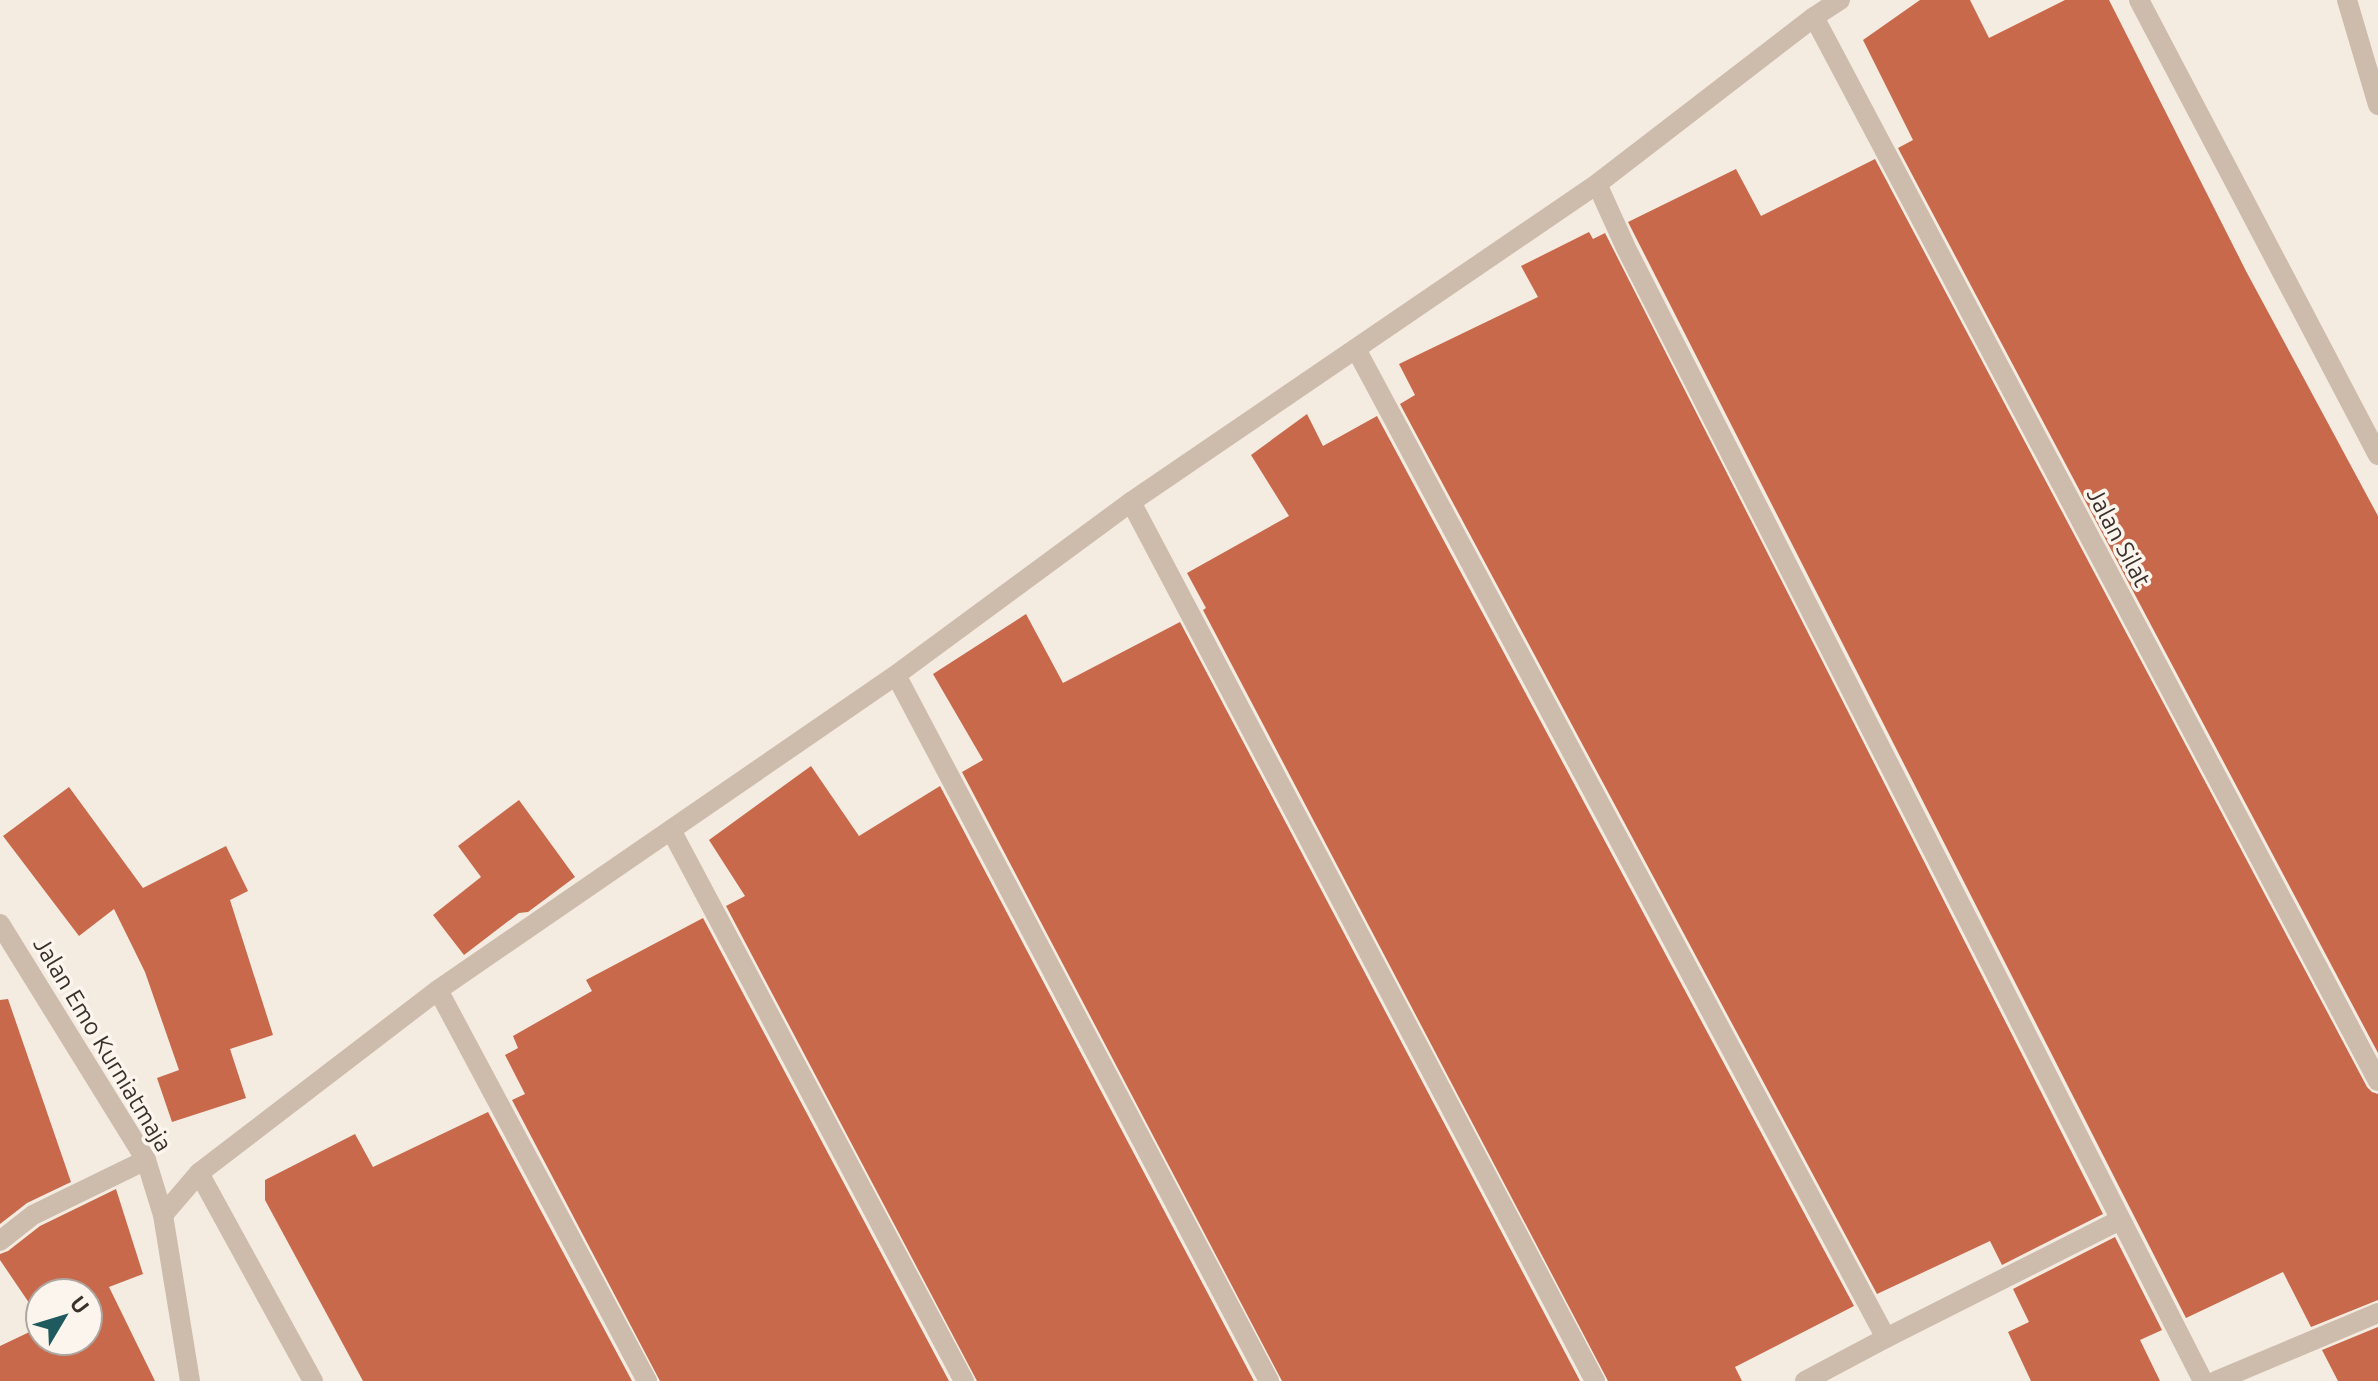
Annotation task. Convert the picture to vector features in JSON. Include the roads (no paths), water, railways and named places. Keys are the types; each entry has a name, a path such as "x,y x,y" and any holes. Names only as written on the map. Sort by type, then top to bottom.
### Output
{"street":[{"path":"163,1215 199,1173 438,990 896,675 1131,502 1597,184 1840,0"},
{"path":"2139,0 2378,455"},
{"path":"2347,0 2378,105"},
{"name":"Jalan Silat","path":"1814,17 2378,1081"},
{"path":"1597,184 1626,248 2203,1381"},
{"path":"1356,349 1886,1338"},
{"path":"1131,502 1595,1381"},
{"path":"896,675 1269,1381"},
{"path":"671,830 964,1381"},
{"name":"Jalan Emo Kurniatmaja","path":"0,924 146,1160 163,1215 190,1381"},
{"path":"438,990 647,1381"},
{"path":"0,1241 33,1215 146,1160"},
{"path":"199,1173 313,1381"},
{"path":"1805,1381 2120,1220"},
{"path":"2216,1381 2378,1313"}]}
